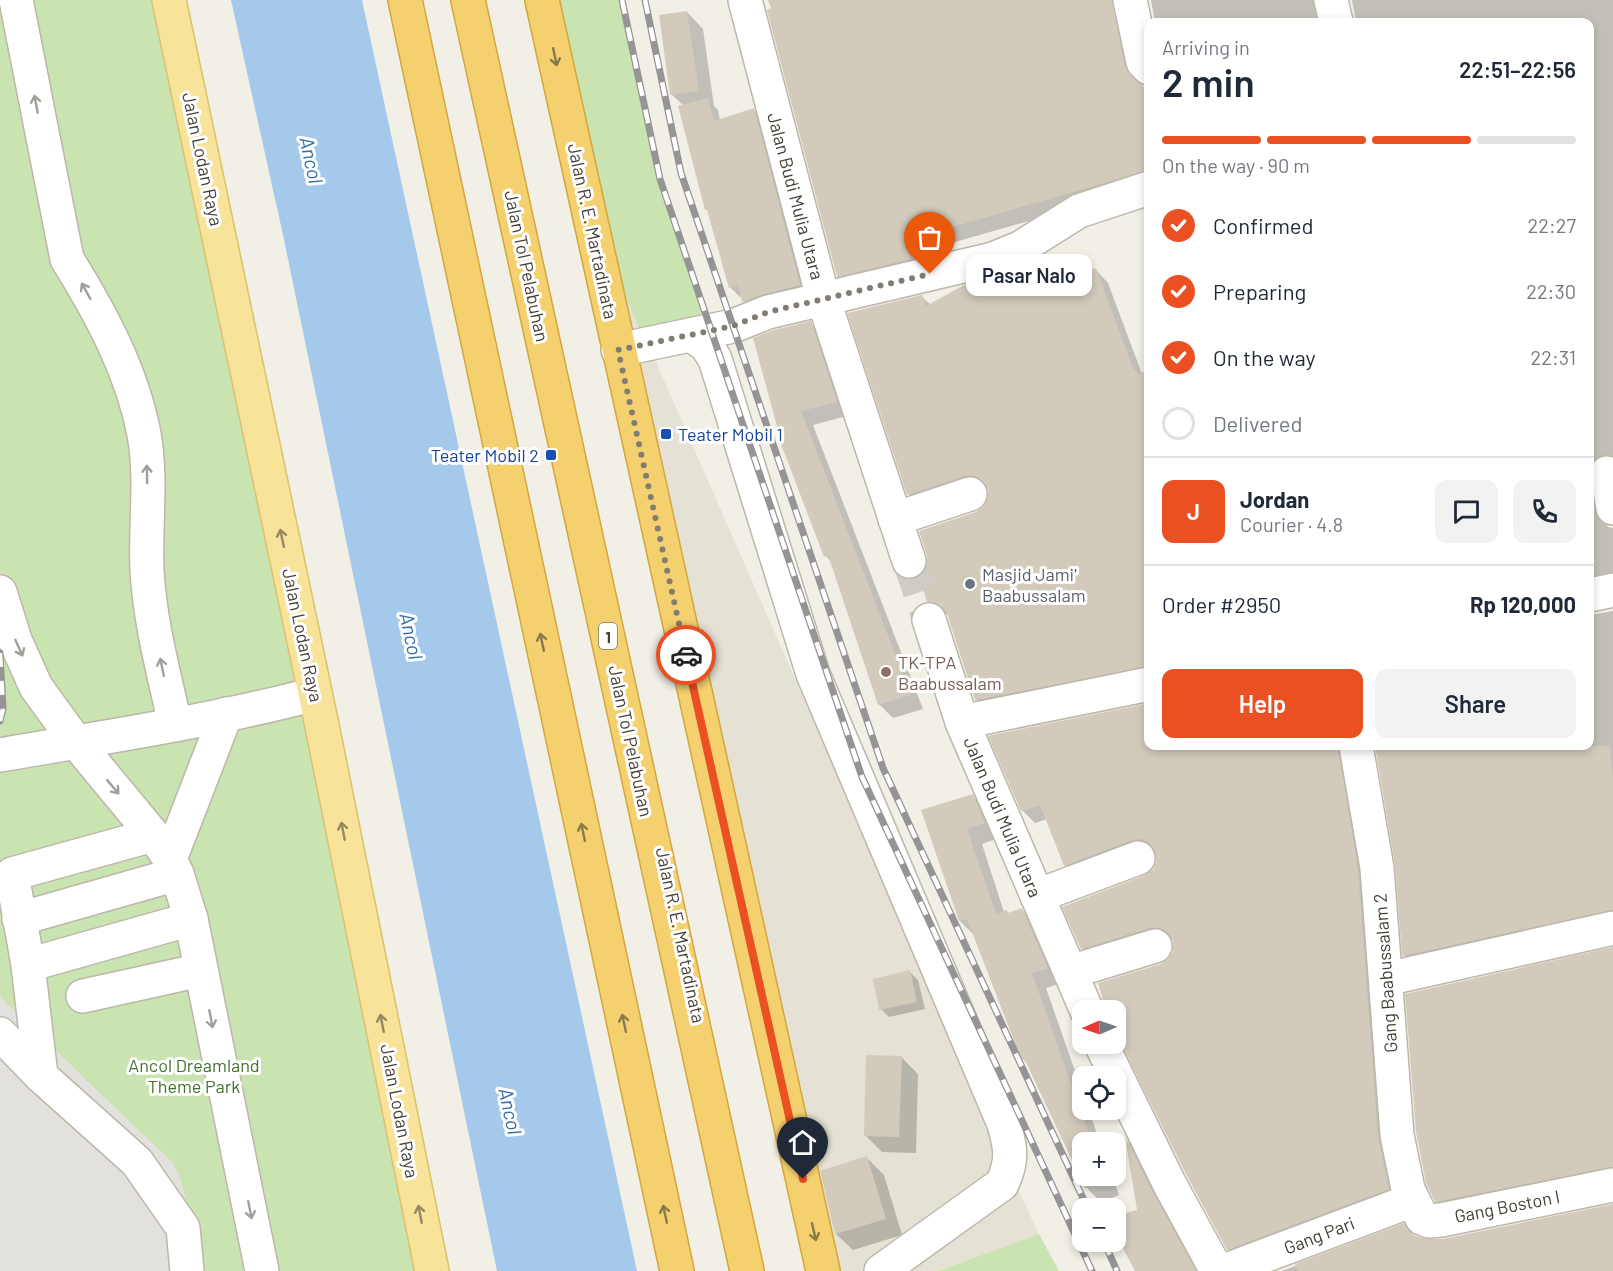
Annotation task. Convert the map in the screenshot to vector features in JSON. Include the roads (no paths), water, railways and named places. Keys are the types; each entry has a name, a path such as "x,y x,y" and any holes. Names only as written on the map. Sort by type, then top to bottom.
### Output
{"highway":[{"path":"405,0 677,1271"},
{"name":"Jalan Tol Pelabuhan","path":"468,0 747,1271"},
{"name":"Jalan R. E. Martadinata","path":"483,0 752,1271"},
{"name":"Jalan R. E. Martadinata","path":"542,0 823,1271"}],"main road":[{"name":"Jalan Lodan Raya","path":"169,0 315,694 432,1271"}],"street":[{"path":"16,0 67,259 86,289 118,352 133,391 144,436 147,466 147,571 151,616 175,724"},
{"name":"Jalan Budi Mulia Utara","path":"745,0 823,298 909,561"},
{"path":"1130,0 1144,63"},
{"path":"1331,0 1335,18"},
{"path":"618,350 733,326 768,312 1007,255 1079,212 1144,190"},
{"path":"691,335 706,345 715,359 813,674 1004,1124 1011,1147 1010,1167 1002,1184 881,1271"},
{"path":"1606,473 1613,508"},
{"path":"895,519 970,494"},
{"path":"0,592 15,640 36,687 75,742 167,856 191,919 262,1271"},
{"name":"Jalan Budi Mulia Utara","path":"929,620 962,722 1082,1000"},
{"path":"962,722 1144,685"},
{"path":"0,755 274,705 315,694"},
{"path":"19,919 167,856 226,714"},
{"name":"Gang Baabussalam 2","path":"1357,750 1377,868 1397,1135 1408,1188 1413,1200"},
{"path":"41,1076 28,965 12,874 167,856"},
{"path":"1037,896 1138,858"},
{"path":"28,965 191,919"},
{"path":"1386,980 1613,928"},
{"path":"1070,972 1155,946"},
{"path":"82,996 201,970"},
{"path":"0,1034 41,1076 137,1162 183,1228 187,1271"},
{"path":"1106,1054 1169,1183 1217,1271"},
{"name":"Gang Boston I","path":"1413,1200 1422,1218 1429,1221 1613,1185"},
{"name":"Gang Pari","path":"1224,1271 1413,1200"}],"water":[{"name":"Ancol","path":"231,0 362,0 637,1271 497,1271 283,235"}],"tunnel":[{"path":"909,561 929,620"}],"railway":[{"path":"622,0 660,179 862,777 1092,1271"},
{"path":"645,0 681,173 883,768 1083,1198"},
{"path":"0,653 3,709 0,721"},
{"path":"1108,1252 1117,1271"}],"place":[{"name":"Pasar Nalo","path":"930,274"},
{"name":"Teater Mobil 1","path":"666,434"},
{"name":"Teater Mobil 2","path":"551,455"},
{"name":"Masjid Jami' Baabussalam","path":"970,584"},
{"name":"TK-TPA Baabussalam","path":"886,672"}],"park label":[{"name":"Ancol Dreamland Theme Park","path":"194,1075"}]}
